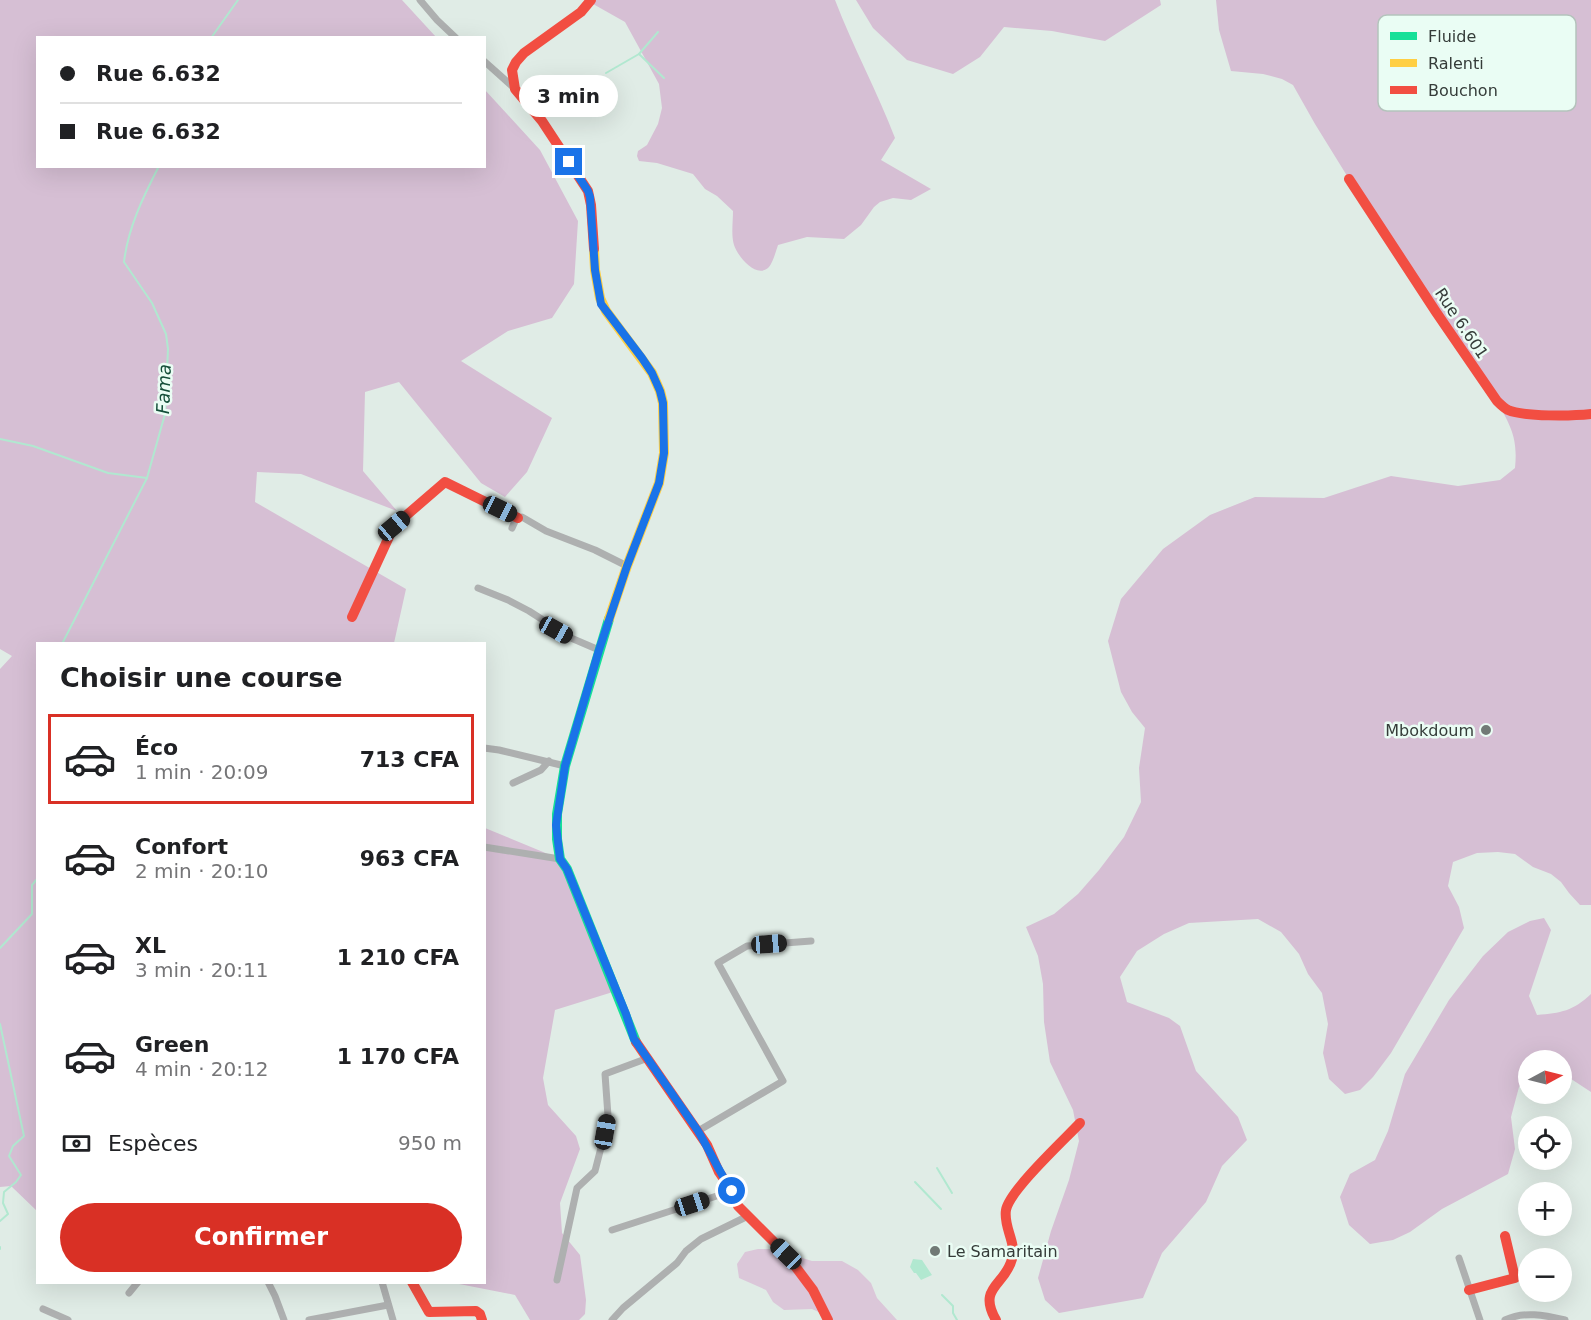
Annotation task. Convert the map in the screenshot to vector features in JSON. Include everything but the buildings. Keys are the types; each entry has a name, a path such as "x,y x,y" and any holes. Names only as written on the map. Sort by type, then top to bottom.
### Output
{"street":[{"path":"420,0 454,36"},
{"path":"515,89 512,70 516,62 524,53 581,12 591,0"},
{"path":"486,63 515,89 542,122 588,191 595,270 601,304 652,373 663,403 662,473 599,650 565,766 556,825 560,859 567,869 634,1039 698,1131 738,1206 791,1260 813,1290 828,1320"},
{"name":"Rue 6.601","path":"1349,179 1497,401 1508,410 1520,413 1570,416 1591,414"},
{"path":"352,617 394,526 445,482 518,518 527,519 546,531 595,550 627,566"},
{"path":"512,528 518,518"},
{"path":"478,588 508,600 571,638 599,650"},
{"path":"486,748 565,766"},
{"path":"513,783 541,770 549,761"},
{"path":"486,847 560,859"},
{"path":"698,1131 783,1081 718,963 747,946 811,941"},
{"path":"557,1280 577,1188 595,1171 605,1132 608,1116 605,1074 648,1058"},
{"path":"996,1320 989,1310 988,1298 1011,1261 1013,1246 1005,1220 1007,1205 1016,1191 1080,1123"},
{"path":"612,1230 732,1191"},
{"path":"612,1320 677,1263 686,1251 700,1239 748,1216"},
{"path":"1469,1290 1515,1278 1505,1236"},
{"path":"1459,1258 1480,1320"},
{"path":"129,1293 136,1284"},
{"path":"269,1284 284,1320"},
{"path":"383,1284 393,1320"},
{"path":"413,1284 429,1312 476,1311 482,1320"},
{"path":"309,1320 388,1305"},
{"path":"43,1309 68,1320"},
{"path":"1505,1320 1516,1315 1544,1315 1565,1320"}],"shaded area":[{"path":"0,0 402,0 435,36 36,36 36,168 486,168 486,91 540,150 578,221 574,284 552,318 508,331 461,361 552,418 527,472 505,497 481,483 399,382 365,392 363,471 397,511 301,474 257,472 255,502 406,589 394,642 36,642 36,1210 11,1186 0,1187 0,669 12,656 0,649"},
{"path":"586,0 835,0 895,138 881,160 931,189 911,200 893,198 880,202 861,225 844,239 807,237 778,245 769,267 764,270 753,268 743,260 734,245 733,211 717,196 705,189 693,174 657,163 639,161 638,151 647,145 658,124 662,108 659,84 625,22"},
{"path":"856,0 1160,0 1161,5 1105,41 1052,31 1004,27 980,57 953,74 907,60 873,28"},
{"path":"1216,0 1591,0 1591,905 1580,905 1561,882 1551,874 1533,867 1515,854 1477,853 1453,862 1448,886 1459,907 1464,928 1391,1053 1360,1090 1345,1094 1329,1079 1323,1053 1328,1024 1322,993 1308,974 1299,954 1281,932 1258,919 1189,923 1164,934 1137,951 1120,977 1127,1002 1169,1018 1180,1026 1196,1071 1238,1117 1247,1140 1222,1166 1206,1202 1162,1253 1143,1298 1059,1313 1045,1300 1038,1278 1079,1141 1073,1110 1050,1062 1044,1022 1043,984 1038,956 1026,927 1054,914 1078,894 1124,837 1141,802 1139,768 1145,728 1132,712 1121,692 1108,641 1121,599 1163,549 1210,515 1255,497 1324,498 1391,476 1458,486 1500,480 1515,468 1514,440 1497,401 1349,179 1293,85 1282,79 1263,74 1231,71 1219,30"},
{"path":"486,828 560,859 616,991 555,1010 543,1078 548,1105 576,1136 580,1149 560,1203 562,1233 580,1255 586,1300 585,1314 579,1320 530,1320 515,1295 459,1284 486,1284"},
{"path":"1544,918 1551,930 1529,996 1537,1015 1566,1010 1591,994 1591,1092 1572,1080 1572,1050 1518,1050 1518,1091 1511,1117 1515,1149 1508,1174 1442,1209 1410,1232 1393,1240 1370,1244 1349,1225 1340,1197 1350,1174 1375,1160 1388,1131 1405,1074 1449,1000 1483,956 1508,932 1530,921"},
{"path":"773,1249 812,1261 842,1261 858,1270 871,1283 877,1298 897,1320 828,1320 825,1315 812,1309 784,1310 773,1302 766,1290 739,1278 737,1264 745,1252"},
{"path":"913,1259 922,1260 932,1275 921,1280 910,1267"}],"waterway":[{"name":"Fama","path":"212,36 238,0"},
{"path":"606,73 639,54 658,32"},
{"path":"639,54 664,78"},
{"name":"Fama","path":"63,642 147,478 165,414 168,349 166,334 152,303 124,262 133,225 158,168"},
{"path":"0,439 33,446 108,473 147,478"},
{"name":"Fama","path":"0,948 32,914 32,885 36,880"},
{"name":"Fama","path":"0,1024 24,1136 13,1146 9,1156 21,1175 4,1192 3,1203 8,1214 0,1221"},
{"path":"937,1168 952,1193"},
{"path":"915,1182 941,1209"},
{"path":"942,1295 953,1306 953,1313 957,1320"}],"traffic: fast":[{"path":"609,619 565,766 557,814 557,839 560,859 567,869 636,1042"}],"traffic: slow":[{"path":"594,249 600,298 606,311 652,373 663,403 664,453 659,483 609,619"}],"traffic: jam":[{"path":"591,0 581,12 524,53 512,70 515,89 542,121 588,191 594,249"},
{"path":"1349,179 1499,403 1508,410 1525,414 1591,414"},
{"path":"352,617 394,526 445,482 518,518"},
{"path":"636,1042 707,1145 738,1206 786,1254 813,1290 828,1320"},
{"path":"996,1320 991,1309 991,1293 1009,1268 1013,1253 1006,1223 1006,1210 1009,1202 1050,1153 1080,1123"},
{"path":"1469,1290 1515,1278 1505,1236"},
{"path":"413,1284 429,1312 476,1311 482,1320"}],"place":[{"name":"Mbokdoum","path":"1486,730"},
{"name":"Le Samaritain","path":"935,1251"}],"route":[{"path":"569,162 590,197 595,270 601,304 652,373 660,391 663,403 664,453 659,483 627,566 588,682 565,766 556,825 560,859 567,869 634,1039 698,1131 719,1172 732,1191"}]}
